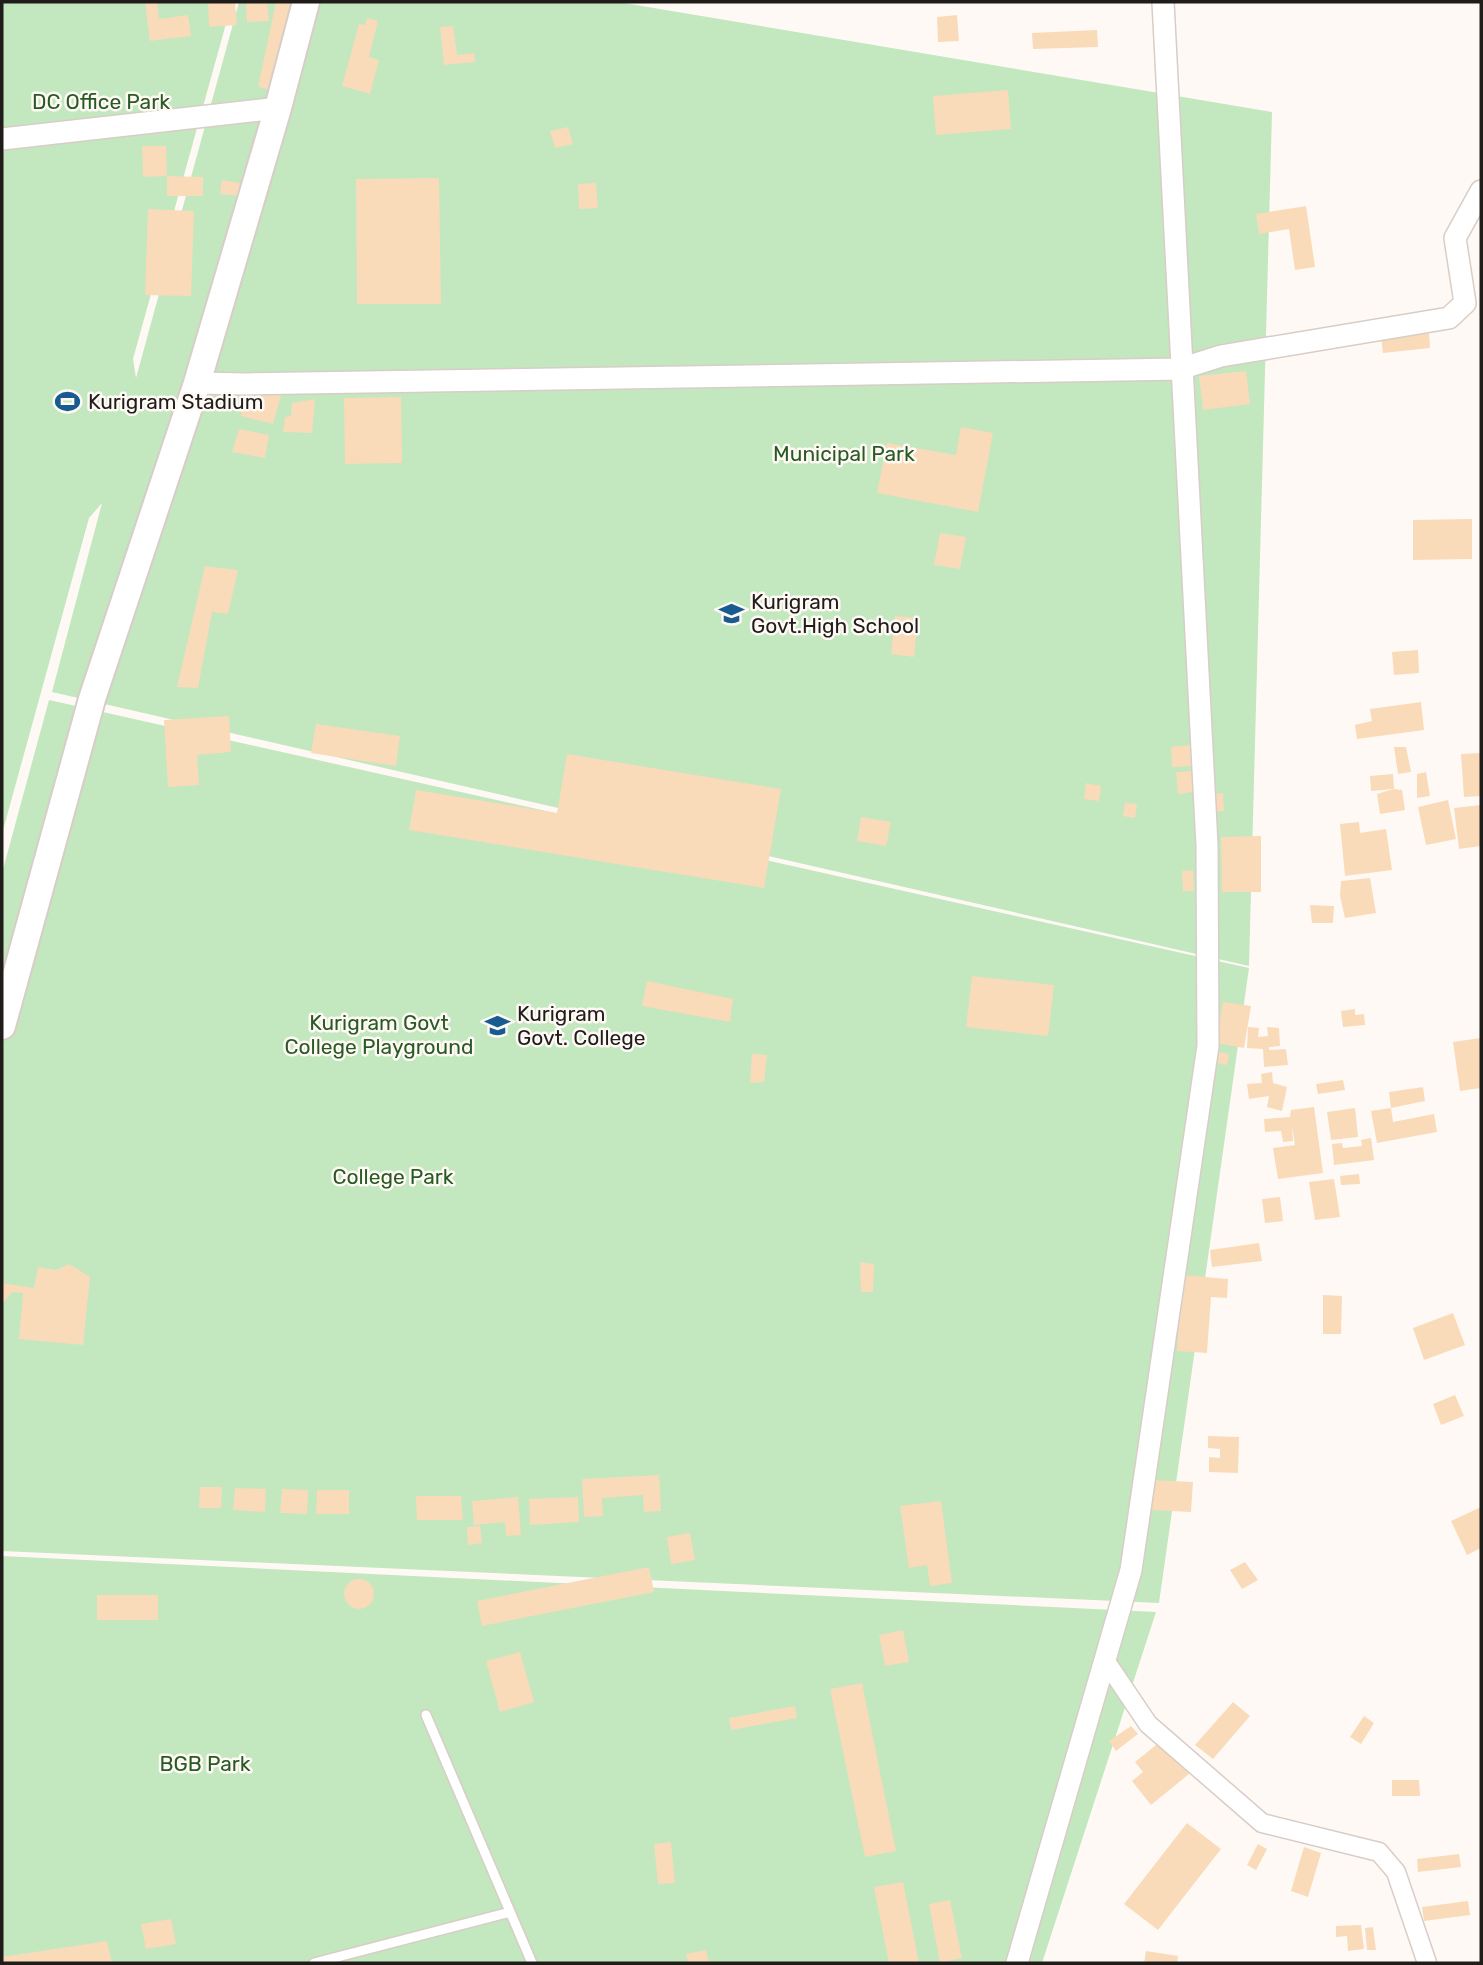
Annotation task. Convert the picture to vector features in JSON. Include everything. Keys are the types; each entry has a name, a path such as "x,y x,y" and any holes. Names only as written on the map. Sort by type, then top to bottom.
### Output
{"main road":[{"path":"2,1026 92,699 197,383 278,108 306,2"}],"street":[{"path":"1017,1963 1131,1570 1208,1046 1208,845 1163,2"},
{"path":"2,139 278,108"},
{"path":"197,383 1181,369 1221,356 1449,318 1465,303 1455,238 1481,191"},
{"path":"1105,1660 1148,1724 1262,1823 1379,1852 1396,1872 1427,1963"}],"lane":[{"path":"426,1715 532,1963"},
{"path":"314,1963 510,1912"}],"green space":[{"name":"Municipal Park","path":"2,2 232,2 133,359 136,378 239,2 618,2 1272,112 1249,966 52,692 102,503 89,518 2,834"},
{"name":"College Park","path":"49,700 1249,968 1159,1603 2,1551 2,873"},
{"name":"BGB Park","path":"2,1556 1156,1612 1042,1963 2,1963"}],"building":[{"path":"145,2 157,2 159,19 188,15 191,36 150,41"},
{"path":"208,2 235,2 237,25 209,27"},
{"path":"267,2 269,21 247,22 246,4"},
{"path":"276,2 295,2 277,91 258,87"},
{"path":"957,15 959,41 938,42 937,17"},
{"path":"367,18 378,21 369,57 379,60 370,94 342,86 359,24 365,25"},
{"path":"453,26 457,55 474,53 475,62 444,65 440,27"},
{"path":"1097,30 1098,47 1033,49 1032,33"},
{"path":"1008,90 1011,129 936,135 933,96"},
{"path":"568,127 573,144 555,148 550,131"},
{"path":"142,146 166,146 167,176 143,177"},
{"path":"167,176 203,177 203,196 167,196"},
{"path":"439,178 441,304 357,304 356,179"},
{"path":"222,180 246,184 244,196 220,194"},
{"path":"596,183 598,208 579,209 578,184"},
{"path":"1306,206 1315,267 1295,270 1289,229 1259,234 1256,214"},
{"path":"148,209 194,211 191,296 145,295"},
{"path":"1429,332 1430,348 1383,353 1381,337"},
{"path":"1246,371 1250,404 1203,410 1199,376"},
{"path":"246,384 282,392 273,424 241,416"},
{"path":"401,397 402,463 345,464 344,398"},
{"path":"315,399 312,433 283,432 285,417 291,416 292,403"},
{"path":"961,427 993,433 978,512 877,493 887,443 956,455"},
{"path":"239,429 269,435 265,458 232,452"},
{"path":"1472,519 1472,559 1413,560 1413,520"},
{"path":"940,533 966,537 960,569 934,565"},
{"path":"205,566 238,570 228,614 212,612 198,688 177,687"},
{"path":"895,616 918,618 914,657 891,654"},
{"path":"1418,650 1419,673 1394,675 1392,652"},
{"path":"1421,702 1424,730 1357,739 1355,725 1372,721 1370,709"},
{"path":"229,716 231,752 197,755 199,785 168,787 164,720"},
{"path":"316,724 400,736 396,766 311,753"},
{"path":"1191,745 1193,766 1172,767 1171,747"},
{"path":"1394,747 1406,747 1411,772 1398,774"},
{"path":"1481,753 1481,796 1464,797 1461,754"},
{"path":"567,754 781,789 764,888 409,830 416,790 557,813"},
{"path":"1192,771 1193,792 1178,794 1176,772"},
{"path":"1426,772 1430,796 1417,798 1417,774"},
{"path":"1393,774 1394,789 1371,791 1370,776"},
{"path":"1086,783 1101,786 1099,801 1084,799"},
{"path":"1394,789 1402,790 1405,810 1380,814 1377,794"},
{"path":"1223,793 1224,811 1212,812 1212,794"},
{"path":"1448,800 1456,839 1426,845 1418,807"},
{"path":"1125,803 1137,804 1135,818 1123,816"},
{"path":"1481,805 1481,846 1459,849 1454,808"},
{"path":"861,817 891,822 886,846 857,841"},
{"path":"1359,822 1360,833 1386,829 1392,870 1345,876 1340,824"},
{"path":"1261,836 1261,892 1222,892 1221,837"},
{"path":"1193,870 1194,891 1183,891 1182,871"},
{"path":"1370,878 1376,913 1345,918 1340,896 1341,881"},
{"path":"1310,905 1334,906 1333,923 1312,923"},
{"path":"972,976 1054,985 1048,1036 966,1027"},
{"path":"647,981 733,999 730,1022 642,1006"},
{"path":"1223,1002 1251,1006 1244,1048 1216,1043"},
{"path":"1355,1009 1355,1015 1364,1014 1365,1025 1343,1027 1341,1011"},
{"path":"1248,1027 1259,1028 1258,1037 1268,1036 1267,1027 1279,1028 1280,1046 1269,1047 1269,1050 1286,1049 1288,1065 1264,1067 1263,1049 1247,1048"},
{"path":"1481,1038 1481,1088 1460,1091 1453,1042"},
{"path":"1218,1052 1229,1054 1227,1065 1217,1063"},
{"path":"752,1054 767,1055 764,1082 750,1083"},
{"path":"1272,1072 1273,1083 1287,1087 1282,1111 1267,1107 1269,1096 1249,1099 1247,1084 1262,1083 1261,1074"},
{"path":"1343,1080 1345,1090 1318,1094 1316,1084"},
{"path":"1423,1087 1425,1101 1391,1108 1389,1092"},
{"path":"1314,1107 1323,1173 1278,1179 1273,1148 1295,1145 1292,1125 1293,1141 1283,1142 1281,1131 1265,1132 1264,1119 1290,1117 1291,1110"},
{"path":"1355,1108 1358,1137 1331,1140 1327,1112"},
{"path":"1391,1108 1393,1122 1434,1114 1437,1132 1377,1143 1371,1111"},
{"path":"1371,1138 1374,1160 1334,1165 1332,1144 1342,1143 1343,1148 1362,1146 1361,1140"},
{"path":"1359,1174 1360,1184 1341,1185 1340,1176"},
{"path":"1334,1179 1340,1217 1315,1220 1309,1182"},
{"path":"1280,1197 1283,1221 1265,1223 1262,1199"},
{"path":"1259,1243 1262,1261 1212,1267 1210,1250"},
{"path":"860,1262 874,1264 873,1292 861,1292"},
{"path":"69,1264 90,1277 83,1345 19,1339 23,1293 12,1292 2,1304 2,1283 34,1288 38,1267 56,1270"},
{"path":"1182,1275 1228,1279 1227,1298 1211,1297 1207,1353 1177,1351"},
{"path":"1323,1295 1342,1296 1341,1334 1323,1334"},
{"path":"1453,1313 1465,1345 1424,1360 1413,1328"},
{"path":"1455,1395 1464,1416 1441,1425 1433,1404"},
{"path":"1208,1436 1239,1437 1238,1473 1209,1472 1209,1457 1220,1458 1220,1449 1208,1448"},
{"path":"659,1475 661,1511 644,1512 643,1495 602,1498 603,1516 584,1517 582,1479"},
{"path":"1151,1480 1193,1482 1191,1512 1149,1510"},
{"path":"200,1487 222,1487 221,1508 199,1508"},
{"path":"235,1488 266,1489 265,1512 233,1510"},
{"path":"282,1489 308,1490 307,1514 280,1513"},
{"path":"317,1490 349,1490 349,1514 316,1514"},
{"path":"416,1496 461,1496 463,1520 417,1520"},
{"path":"518,1497 521,1535 506,1536 505,1522 474,1525 472,1501"},
{"path":"578,1497 579,1522 530,1525 529,1499"},
{"path":"941,1501 952,1583 930,1586 927,1565 909,1568 900,1506"},
{"path":"1481,1507 1481,1548 1467,1555 1451,1521"},
{"path":"480,1526 482,1543 468,1545 467,1527"},
{"path":"690,1533 695,1560 671,1564 667,1537"},
{"path":"1245,1562 1258,1580 1242,1589 1230,1570"},
{"path":"649,1567 654,1592 482,1626 477,1601"},
{"path":"359,1579 370,1583 374,1594 370,1605 359,1609 348,1605 344,1594 348,1583"},
{"path":"97,1595 158,1595 158,1620 97,1620"},
{"path":"903,1630 909,1662 885,1666 879,1635"},
{"path":"520,1652 534,1702 500,1712 486,1661"},
{"path":"862,1683 896,1851 865,1857 830,1689"},
{"path":"1233,1702 1250,1716 1213,1759 1195,1745"},
{"path":"795,1706 797,1718 731,1730 729,1718"},
{"path":"1364,1716 1374,1723 1361,1744 1350,1737"},
{"path":"1131,1726 1138,1734 1116,1751 1109,1741"},
{"path":"1161,1741 1189,1774 1151,1805 1132,1781 1143,1772 1135,1762"},
{"path":"1392,1780 1419,1780 1420,1796 1392,1796"},
{"path":"1187,1823 1221,1849 1158,1930 1124,1904"},
{"path":"671,1842 675,1883 658,1884 654,1844"},
{"path":"1258,1844 1267,1849 1256,1870 1247,1865"},
{"path":"1304,1847 1321,1853 1308,1897 1291,1891"},
{"path":"1459,1854 1461,1867 1418,1872 1417,1859"},
{"path":"903,1882 919,1963 889,1963 874,1887"},
{"path":"950,1900 962,1958 940,1963 929,1904"},
{"path":"1468,1901 1470,1915 1424,1921 1422,1907"},
{"path":"171,1919 176,1944 146,1949 141,1924"},
{"path":"1361,1925 1364,1949 1348,1951 1347,1936 1336,1937 1336,1926"},
{"path":"1373,1927 1376,1950 1367,1950 1365,1928"},
{"path":"107,1941 112,1963 2,1963 2,1957"},
{"path":"706,1950 709,1963 688,1963 686,1954"},
{"path":"1146,1951 1178,1956 1177,1963 1144,1963"}],"place":[{"name":"Kurigram Stadium","path":"68,402"},
{"name":"Kurigram Govt.High School","path":"731,614"},
{"name":"Kurigram Govt. College","path":"497,1026"}],"park label":[{"name":"DC Office Park","path":"101,102"},
{"name":"Kurigram Govt College Playground","path":"379,1035"}]}
